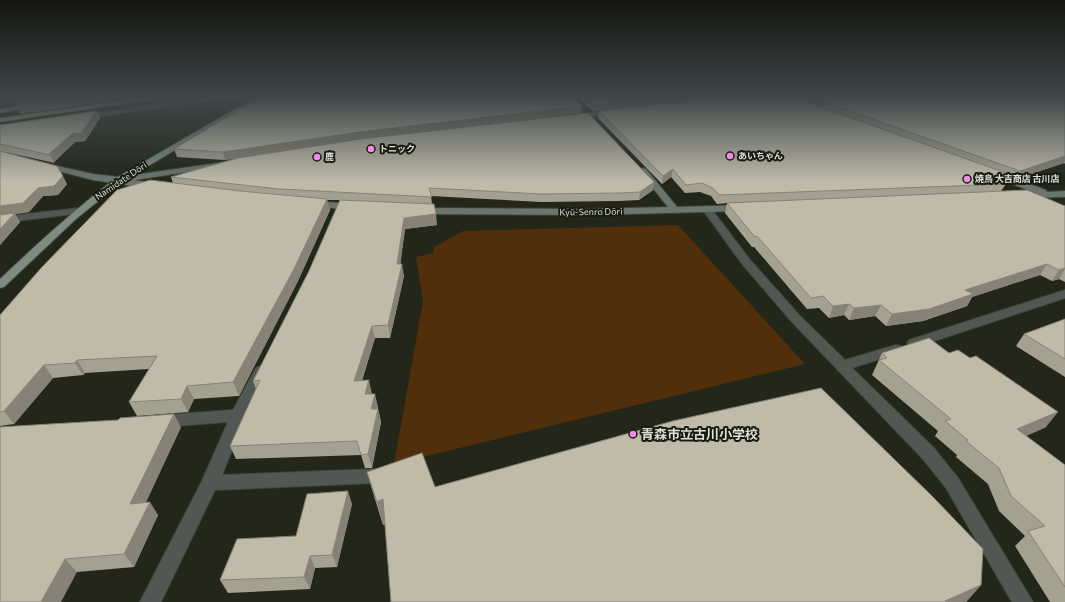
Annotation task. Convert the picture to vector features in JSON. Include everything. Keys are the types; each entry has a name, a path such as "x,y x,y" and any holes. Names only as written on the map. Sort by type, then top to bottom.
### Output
{"main road":[{"name":"Namidate Dōri","path":"0,285 78,211 119,180 210,126"}],"street":[{"path":"31,161 93,177 164,188"},
{"path":"119,180 234,162"},
{"path":"638,165 652,180 675,210"},
{"path":"986,171 1065,201"},
{"path":"1010,196 1065,194"},
{"path":"301,203 362,208"},
{"path":"332,222 338,206"},
{"name":"Kyū-Senro Dōri","path":"407,210 527,213 753,207"},
{"path":"707,209 757,274 796,319 928,453 952,483 1023,602"},
{"path":"0,220 78,211"},
{"path":"843,366 1065,294"},
{"path":"150,602 210,483 238,415 266,359"},
{"path":"151,422 238,415"},
{"path":"210,483 376,476"}],"shaded area":[{"path":"678,225 805,364 394,464 423,301 416,257 433,253 434,247 463,231"}],"building":[{"path":"0,126 86,126 81,133 72,134 49,154 50,155 0,144"},
{"path":"212,126 410,126 223,152 174,149"},
{"path":"474,126 601,126 654,182 640,192 620,193 541,194 429,188 432,197 279,189 171,177 238,158 361,139"},
{"path":"614,126 874,126 1009,174 991,178 1006,184 719,195 713,188 702,183 686,185 673,169 663,176"},
{"path":"893,126 1065,126 1065,156 1020,171"},
{"path":"0,151 57,166 63,176 54,186 38,188 23,203 0,206"},
{"path":"150,180 240,191 327,199 294,269 233,382 187,386 181,399 129,402 157,356 77,360 75,363 44,365 4,411 0,412 0,315 42,267 117,190"},
{"path":"1027,190 1065,206 1065,268 1059,270 1047,264 965,290 973,294 929,309 892,314 881,305 854,308 849,304 833,306 823,296 811,298 757,236 755,237 727,203"},
{"path":"340,200 434,204 436,214 404,218 397,264 402,264 388,325 372,326 354,381 369,380 365,394 375,394 371,409 378,409 368,454 361,455 357,441 230,446 260,380 253,381 309,271"},
{"path":"15,213 0,229 0,215"},
{"path":"1065,319 1065,359 1024,334"},
{"path":"929,338 949,353 958,350 970,358 976,356 1058,412 1017,429 1065,465 1065,587 1028,531 1045,526 1011,496 999,468 966,441 968,440 945,421 951,419 879,360 887,358 882,353"},
{"path":"821,388 932,496 983,549 981,585 945,601 946,602 391,602 383,499 377,502 367,472 422,453 435,487 673,421"},
{"path":"174,414 130,504 150,502 124,554 65,559 41,602 0,602 0,427 118,420 120,418"},
{"path":"348,491 332,555 310,556 304,577 220,580 237,539 296,536 307,494"}],"place":[{"name":"トニック","path":"371,149"},
{"name":"あいちゃん","path":"730,156"},
{"name":"鹿","path":"317,157"},
{"name":"焼鳥 大吉商店 古川店","path":"967,179"},
{"name":"青森市立古川小学校","path":"633,434"}]}
